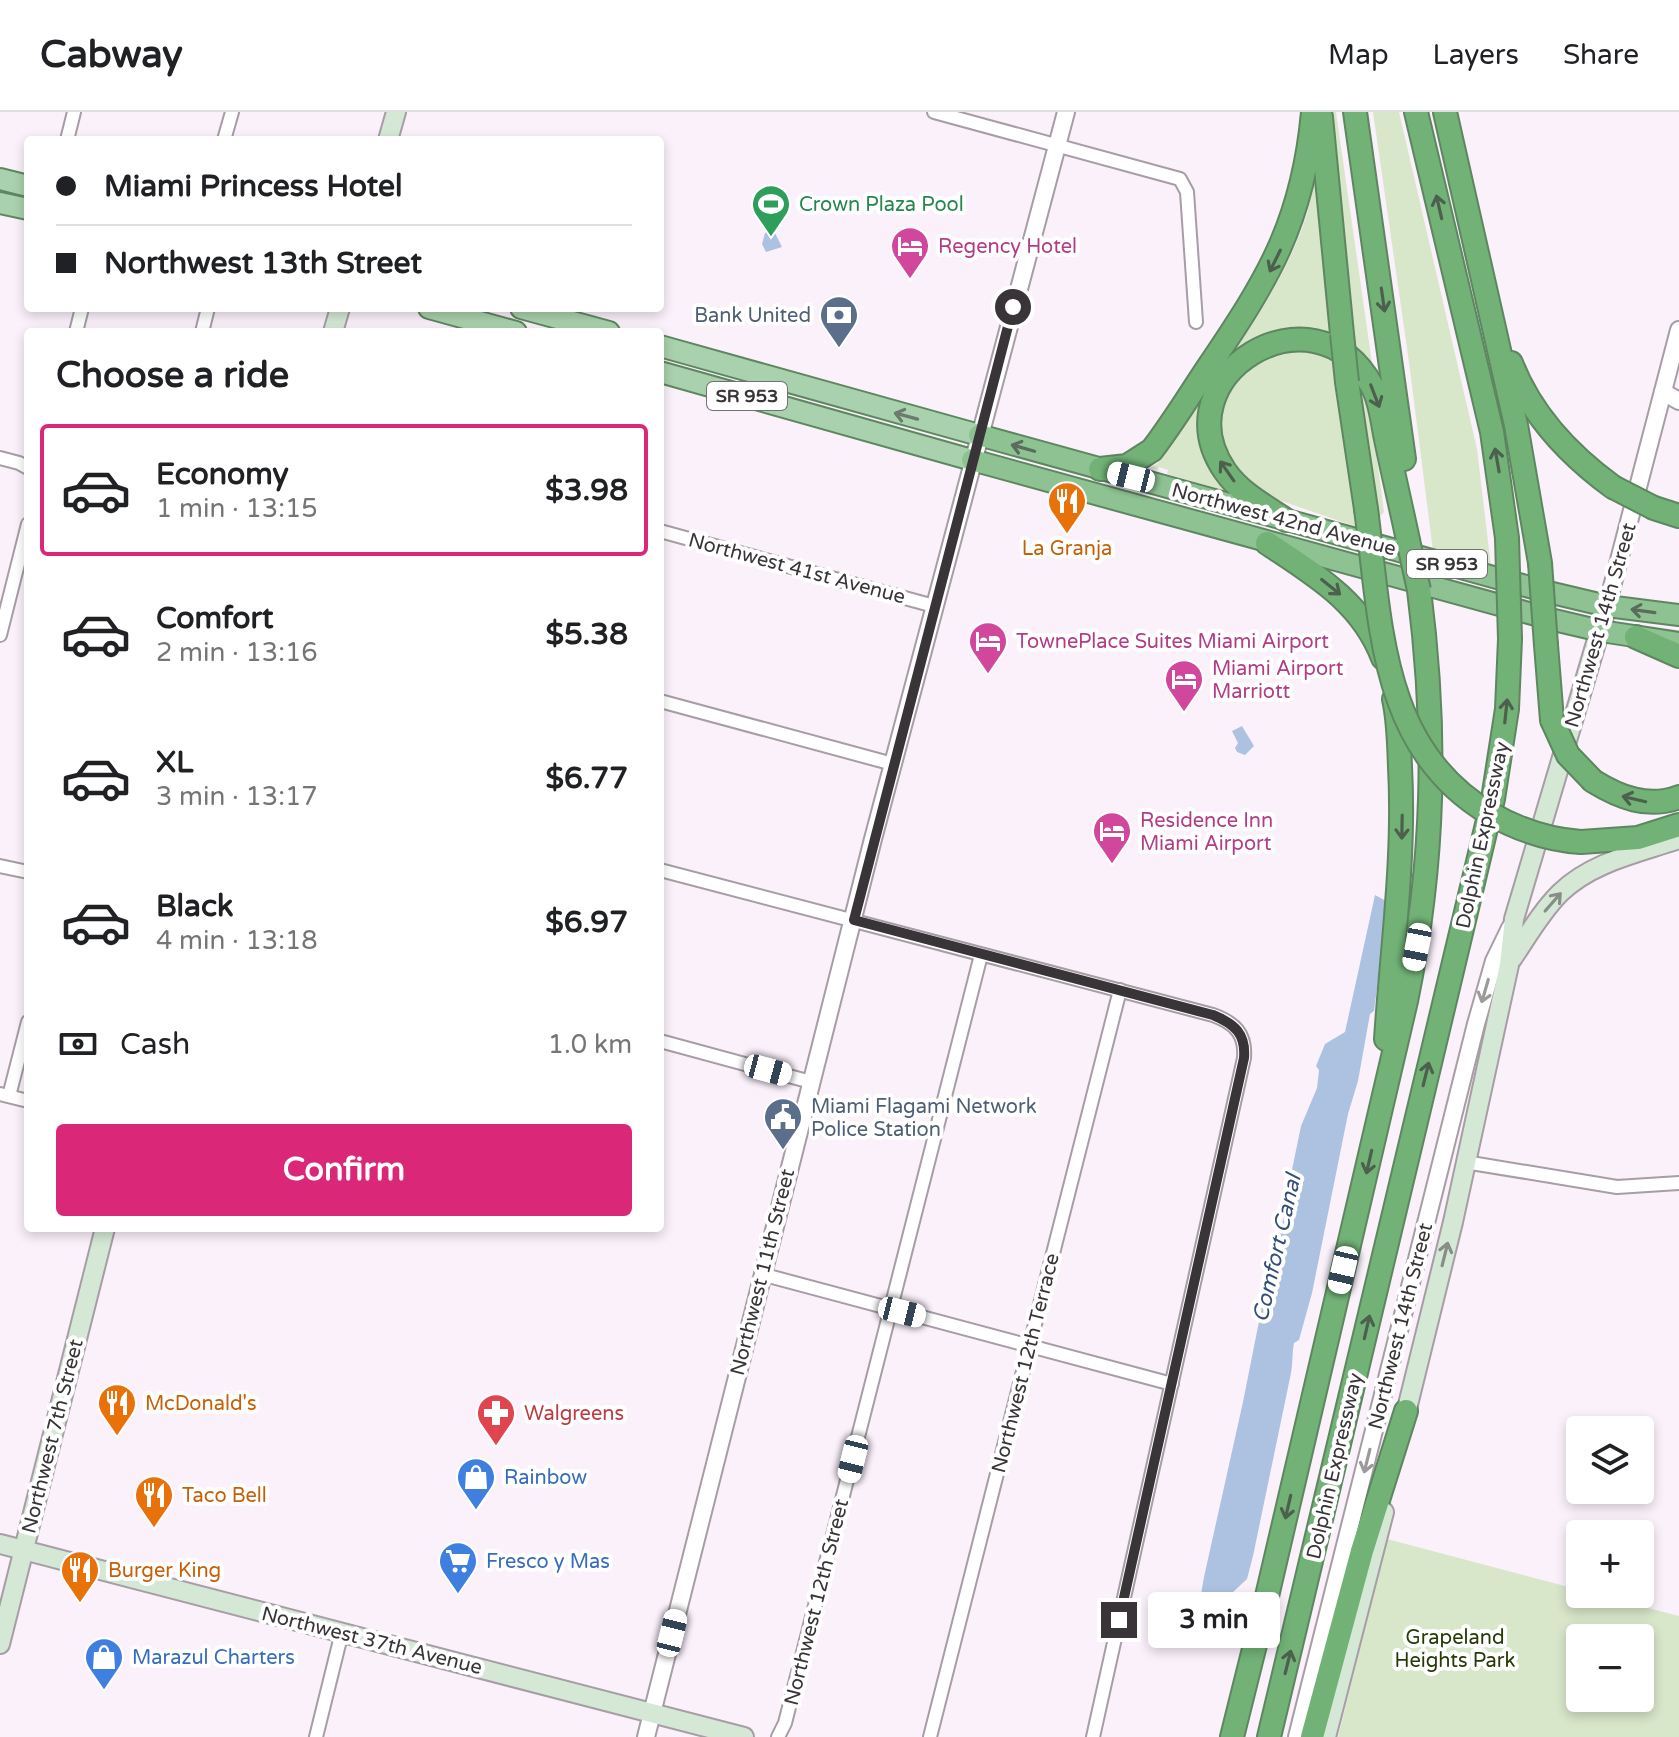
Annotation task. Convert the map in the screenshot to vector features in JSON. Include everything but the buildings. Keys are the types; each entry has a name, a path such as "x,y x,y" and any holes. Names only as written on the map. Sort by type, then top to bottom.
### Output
{"highway":[{"path":"1100,469 1127,466 1152,450 1254,299 1294,215 1306,168 1313,112"},
{"path":"1320,112 1347,382 1391,680 1404,718 1421,748 1452,785 1483,809 1537,834 1581,842 1638,838 1679,825"},
{"path":"1355,112 1381,283 1411,541"},
{"name":"Dolphin Expressway","path":"1269,1737 1493,799 1507,709 1510,639 1507,538 1492,432 1416,112"},
{"path":"1445,112 1525,469 1540,563 1552,720 1564,750 1575,766 1593,781 1618,795 1640,801 1679,797"},
{"path":"1491,310 1514,371 1536,411 1569,451 1613,487 1654,508 1679,516"},
{"path":"1286,520 1245,492 1225,472 1214,447 1211,417 1221,385 1241,359 1270,343 1303,339 1337,350 1357,365 1372,385 1411,541"},
{"name":"Northwest 42nd Avenue","path":"979,435 1544,591 1607,606 1679,615"},
{"name":"Northwest 42nd Avenue","path":"972,460 1267,543 1601,631 1679,643"},
{"name":"Dolphin Expressway","path":"1232,1737 1412,974 1428,859 1432,743 1422,616 1411,541"},
{"path":"1267,543 1325,581 1355,610 1381,653 1397,715 1402,851 1380,1111"},
{"path":"1636,637 1679,656"},
{"path":"1312,1737 1362,1551 1406,1411"}],"main road":[{"path":"389,136 396,112"},
{"path":"0,179 24,185"},
{"path":"2,203 24,202"},
{"path":"2,203 24,208"},
{"path":"444,312 502,328"},
{"path":"536,312 594,328"},
{"name":"Northwest 42nd Avenue","path":"664,350 979,435"},
{"path":"664,368 673,362 702,358"},
{"name":"Northwest 42nd Avenue","path":"664,372 972,460"},
{"name":"Northwest 14th Street","path":"1326,1737 1374,1554 1465,1162 1509,965 1514,919 1607,606"},
{"path":"1509,965 1543,913 1572,883 1597,868 1679,839"},
{"name":"Northwest 7th Street","path":"0,1644 104,1232"},
{"name":"Northwest 37th Avenue","path":"0,1544 744,1737"}],"street":[{"path":"68,136 74,112"},
{"path":"225,136 232,112"},
{"path":"934,112 1184,182 1188,198 1196,322"},
{"name":"Northwest 11th Street","path":"646,1737 761,1274 972,460 1066,112"},
{"name":"Northwest 14th Street","path":"1607,606 1679,330"},
{"path":"1663,392 1679,401"},
{"path":"0,458 24,464"},
{"name":"Northwest 41st Avenue","path":"664,532 934,606"},
{"path":"0,635 24,540"},
{"path":"664,702 893,764"},
{"path":"0,866 24,871"},
{"path":"664,871 1213,1015 1239,1030 1244,1041 1244,1058 1093,1737"},
{"name":"Northwest 14th Street","path":"1297,1737 1476,1024 1494,961 1514,919"},
{"name":"Northwest 12th Street","path":"778,1737 785,1723 981,955"},
{"name":"Northwest 12th Terrace","path":"930,1737 1120,990"},
{"path":"24,1034 4,1095 24,1100"},
{"path":"664,1042 811,1082"},
{"path":"1465,1162 1617,1187 1679,1183"},
{"path":"761,1274 1172,1384"},
{"path":"316,1737 342,1632"}],"green space":[{"path":"1329,112 1336,112 1372,363 1366,364 1351,351"},
{"path":"1373,112 1399,112 1477,449 1491,567 1433,551"},
{"path":"1317,159 1336,342 1322,336 1223,368 1281,275 1300,235"},
{"path":"1306,349 1338,361 1366,396 1384,512 1375,522 1360,528 1267,496 1247,484 1218,443 1224,391 1230,381 1276,351"},
{"path":"1214,379 1210,391 1231,486 1226,491 1167,474 1168,470 1159,467 1157,470 1151,467 1157,464"},
{"name":"Grapeland Heights Park","path":"1387,1539 1566,1586 1566,1608 1648,1608 1679,1616 1679,1737 1338,1737"}],"water":[{"name":"Crown Plaza Pool","path":"773,229 782,247 766,252 762,244 765,233"},
{"path":"1242,726 1254,746 1245,755 1237,752 1235,748 1238,743 1232,731"},
{"name":"Comfort Canal","path":"1375,895 1388,902 1374,1011 1370,1014 1358,1081 1348,1114 1312,1293 1299,1340 1294,1343 1291,1373 1253,1556 1247,1579 1233,1592 1230,1612 1207,1606 1200,1600 1204,1577 1271,1261 1288,1204 1287,1194 1301,1126 1317,1088 1319,1070 1316,1066 1325,1044 1345,1032"}],"place":[{"name":"Crown Plaza Pool","path":"771,238"},
{"name":"Regency Hotel","path":"910,280"},
{"name":"Bank United","path":"839,349"},
{"name":"La Granja","path":"1067,535"},
{"name":"TownePlace Suites Miami Airport","path":"988,675"},
{"name":"Miami Airport Marriott","path":"1184,713"},
{"name":"Residence Inn Miami Airport","path":"1112,865"},
{"name":"Miami Flagami Network Police Station","path":"783,1151"},
{"name":"McDonald's","path":"117,1437"},
{"name":"Walgreens","path":"496,1447"},
{"name":"Rainbow","path":"476,1511"},
{"name":"Taco Bell","path":"154,1529"},
{"name":"Fresco y Mas","path":"458,1595"},
{"name":"Burger King","path":"80,1604"},
{"name":"Marazul Charters","path":"104,1691"}],"route":[{"path":"1013,307 854,920 1213,1015 1234,1025 1242,1035 1244,1058 1119,1620"}]}
